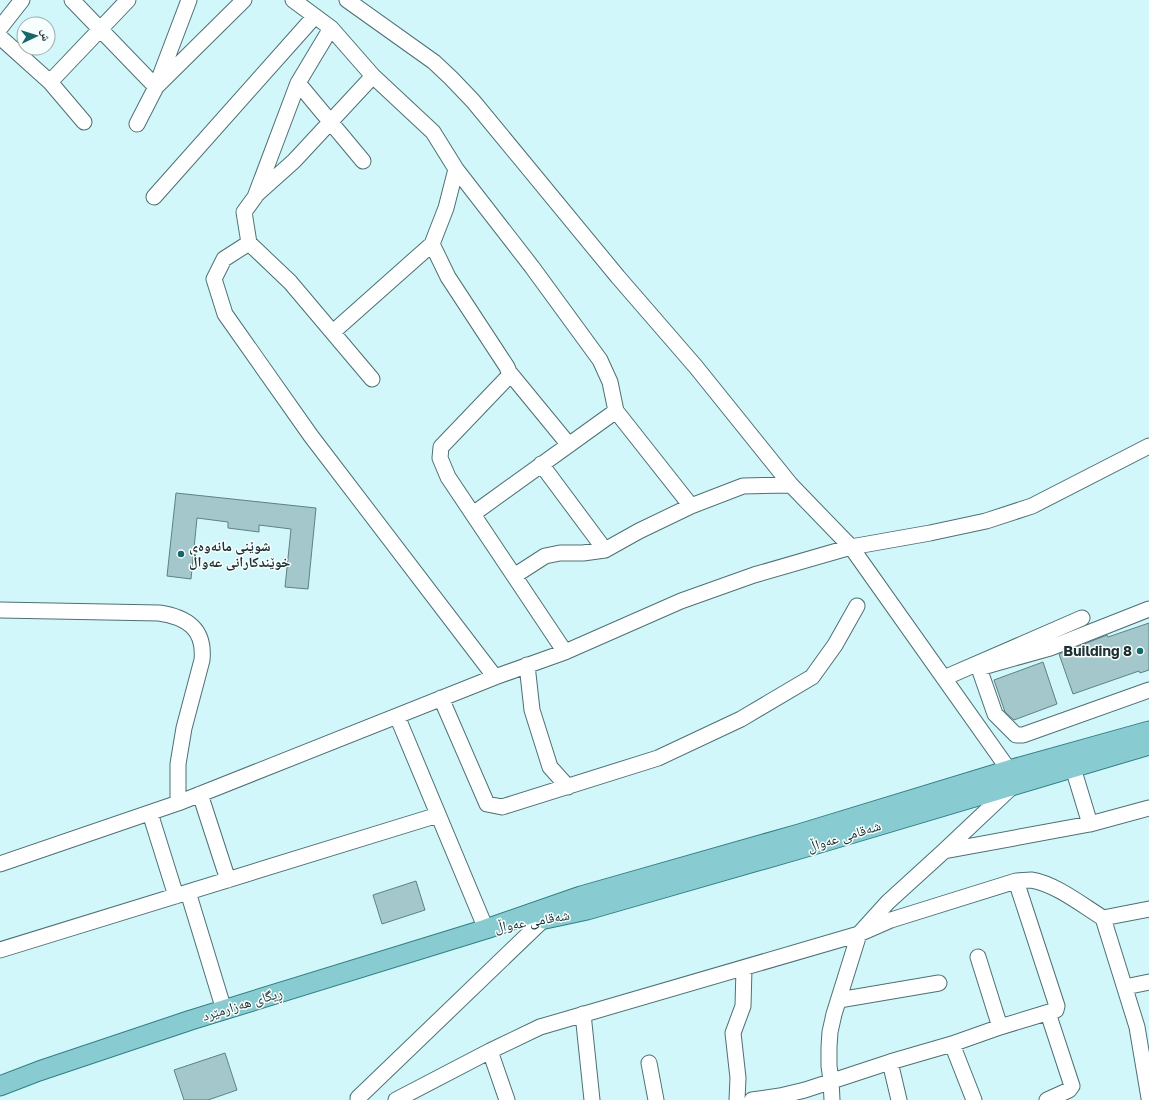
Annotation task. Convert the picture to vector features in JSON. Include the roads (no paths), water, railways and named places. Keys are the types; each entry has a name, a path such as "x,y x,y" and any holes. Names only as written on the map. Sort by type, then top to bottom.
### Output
{"main road":[{"name":"شەقامی عەواڵ","path":"486,929 542,920 587,910 780,855 1149,731"},
{"name":"شەقامی عەواڵ","path":"486,929 581,896 799,834 1012,777 1072,768 1149,745"},
{"name":"ڕیگای هەزارمێرد","path":"0,1086 38,1071 224,1010 486,929"}],"street":[{"path":"0,28 22,0"},
{"path":"72,0 156,87"},
{"path":"50,82 128,0"},
{"path":"156,87 244,0"},
{"path":"293,0 331,28 373,76 433,132 456,169 532,267 600,360 610,382 616,411 691,506"},
{"path":"347,0 434,62 473,101 623,283 696,367 791,485 851,547 1012,777 944,851 888,902 859,934 830,1032 829,1066 832,1100"},
{"path":"137,124 156,87 184,3"},
{"path":"154,197 314,16"},
{"path":"331,28 298,83 254,197 244,212 248,243 290,282 372,379"},
{"path":"0,37 50,82 84,122"},
{"path":"254,197 294,160 373,76"},
{"path":"298,83 363,162"},
{"path":"333,332 432,244 446,208 456,169"},
{"path":"248,243 224,259 214,279 225,314 311,436 494,677"},
{"path":"432,244 448,277 509,372 569,445"},
{"path":"509,372 508,377 441,447 440,458 448,477 565,652"},
{"path":"473,514 616,411"},
{"path":"0,864 178,803 494,677 565,652 681,601 754,575 851,547 930,533 979,522 1032,506 1149,446"},
{"path":"541,464 605,550"},
{"path":"514,576 545,556 560,553 583,553 605,550 691,506 743,486 791,485"},
{"path":"441,698 487,804 502,807 658,758 741,719 812,677 835,645 857,606"},
{"path":"1149,609 1050,648 980,668 995,714 1016,735 1023,735 1149,690"},
{"path":"0,610 159,613 178,617 194,627 202,642 203,655 184,728 178,764 178,803"},
{"path":"944,678 1082,618"},
{"path":"527,666 532,710 550,767 568,787"},
{"path":"397,716 486,929"},
{"path":"1072,768 1090,824"},
{"path":"200,794 228,880"},
{"path":"944,851 1090,824 1149,808"},
{"path":"150,813 182,894 224,1010"},
{"path":"0,950 438,815"},
{"path":"396,1100 490,1051 540,1027 859,934 891,920 1016,881 1030,880 1044,883 1057,889 1103,918 1137,1027 1149,1098"},
{"path":"752,1100 780,1096 804,1090 831,1080 952,1044 1000,1027 1056,1010 1057,1006 1016,881"},
{"path":"888,902 887,912 891,920"},
{"path":"1103,918 1149,909"},
{"path":"358,1100 358,1098 542,920"},
{"path":"978,957 1000,1027"},
{"path":"737,1100 738,1078 733,1033 743,1006 744,968"},
{"path":"1125,987 1149,982"},
{"path":"839,1000 939,983"},
{"path":"1047,1100 1069,1090 1072,1086 1048,1013"},
{"path":"583,1014 592,1100"},
{"path":"952,1044 974,1100"},
{"path":"490,1051 507,1100"},
{"path":"890,1062 900,1100"},
{"path":"650,1063 656,1100"}],"place":[{"name":"شوێنی مانەوەی خوێندکارانی عەواڵ","path":"181,554"},
{"name":"Building 8","path":"1140,651"}]}
